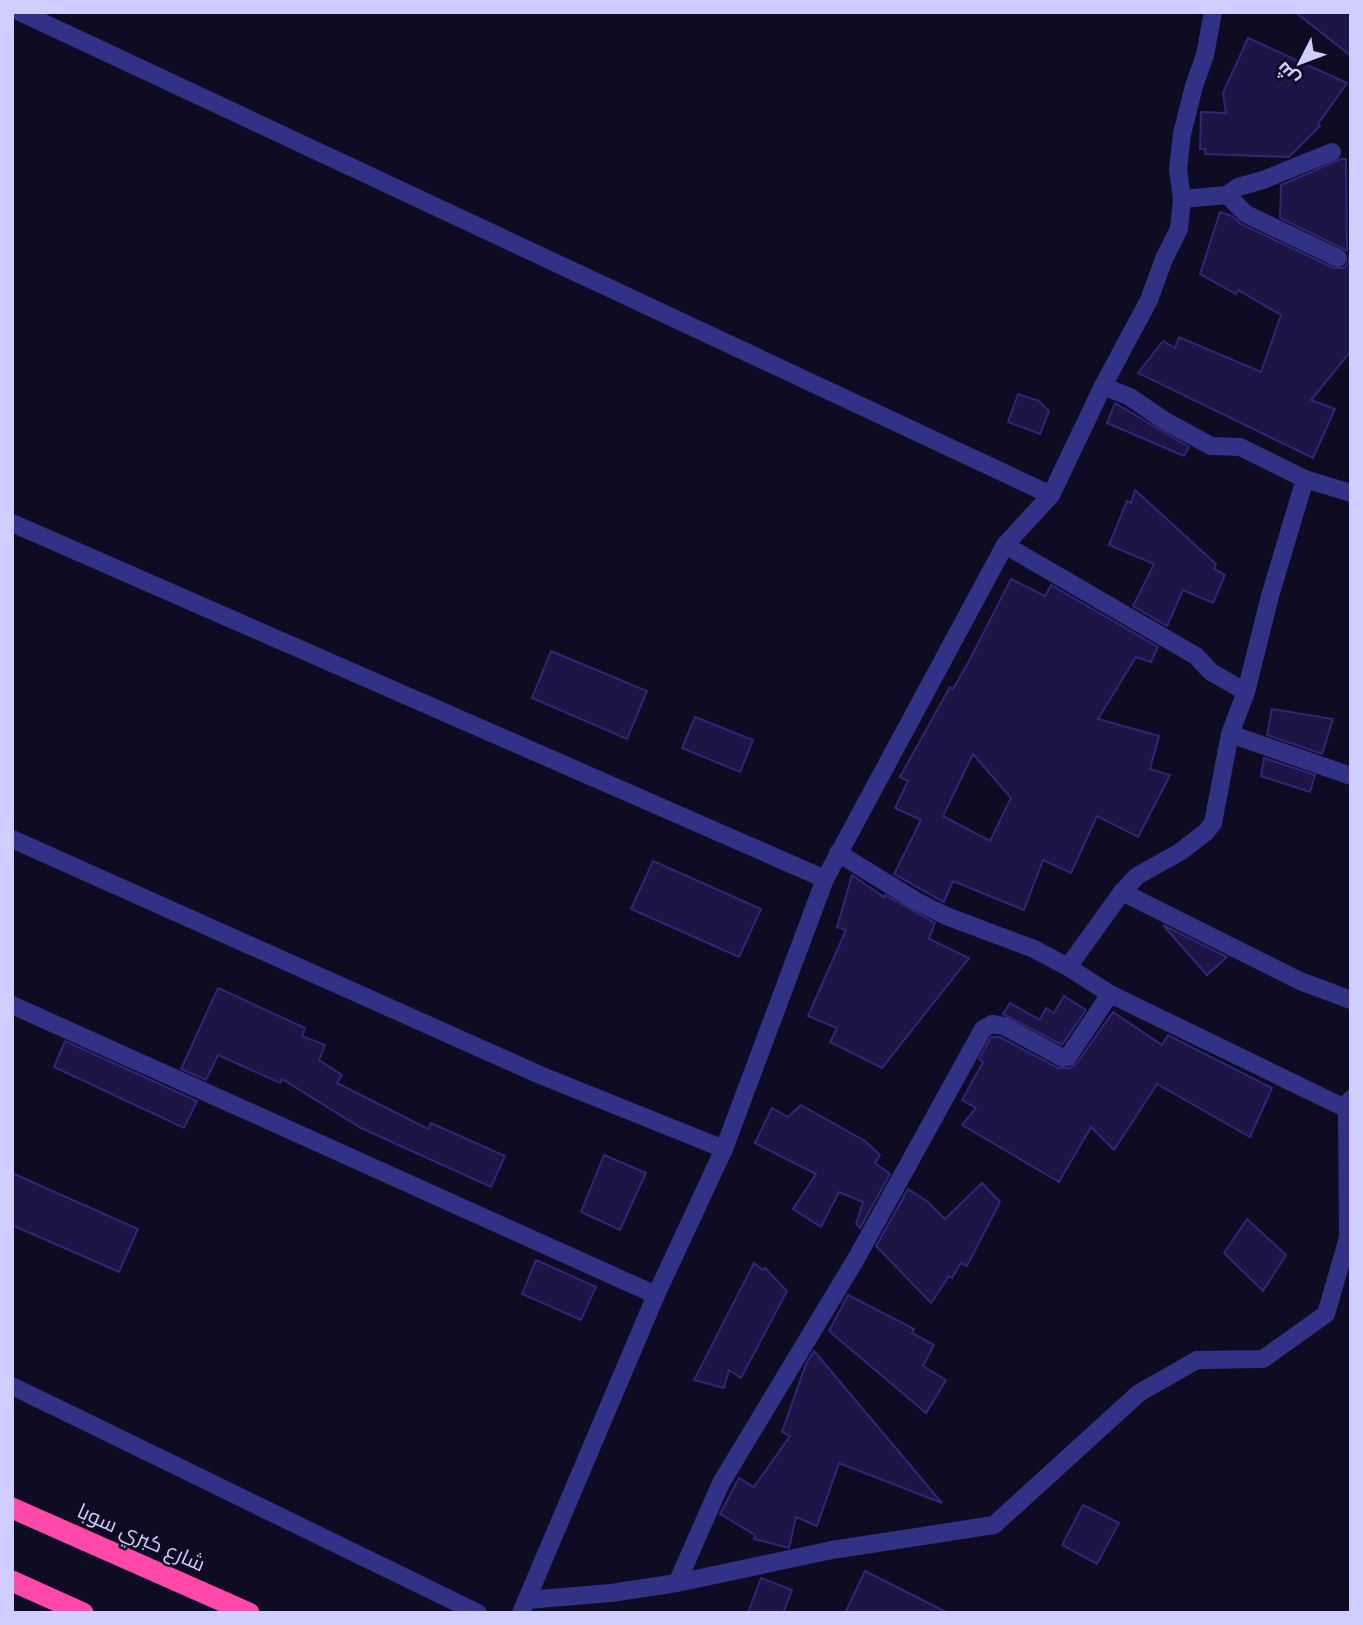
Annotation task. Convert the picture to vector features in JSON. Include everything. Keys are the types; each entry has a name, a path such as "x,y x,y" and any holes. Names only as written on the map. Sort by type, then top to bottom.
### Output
{"highway":[{"name":"شارع كبري سوبا","path":"12,1508 249,1613"},
{"path":"12,1581 83,1613"}],"street":[{"path":"20,12 1051,495"},
{"path":"524,1606 656,1295 724,1149 825,879 1005,545 1051,495 1102,386 1149,300 1164,259 1180,229 1182,199 1178,169 1182,134 1205,55 1213,12"},
{"path":"1182,199 1227,195 1238,187 1263,180 1332,152"},
{"path":"1227,195 1246,214 1338,258"},
{"path":"1102,386 1130,397 1165,421 1211,446 1240,447 1305,479 1351,492"},
{"path":"1068,967 1122,892 1137,876 1180,852 1206,832 1213,822 1230,734 1246,692 1270,596 1305,479"},
{"path":"12,523 825,879"},
{"path":"1005,545 1196,656 1211,672 1246,692"},
{"path":"1230,734 1351,776"},
{"path":"12,839 540,1076 724,1149"},
{"path":"524,1606 677,1583 832,1550 994,1525 1139,1393 1197,1360 1263,1359 1326,1314 1348,1238 1349,1104 1110,994 1068,967 1034,950 926,906 838,853"},
{"path":"1122,892 1300,981 1351,1000"},
{"path":"677,1583 722,1483 856,1259 983,1028 992,1024 1004,1026 1063,1058 1068,1057 1110,994"},
{"path":"12,1005 656,1295"},
{"path":"12,1386 478,1613"}],"building":[{"path":"1295,12 1351,12 1351,56"},
{"path":"1248,38 1347,83 1318,124 1320,126 1289,157 1205,154 1205,149 1200,149 1201,112 1226,113 1223,93"},
{"path":"1346,159 1347,251 1280,218 1281,185"},
{"path":"1220,212 1334,268 1344,268 1348,263 1351,247 1351,351 1311,400 1335,409 1313,458 1138,373 1163,341 1175,348 1179,337 1261,372 1281,315 1238,290 1236,294 1200,274"},
{"path":"1018,394 1039,401 1049,411 1040,434 1008,422"},
{"path":"1115,403 1189,447 1184,456 1107,423"},
{"path":"1135,490 1216,564 1214,569 1225,575 1213,603 1183,590 1167,626 1133,606 1154,564 1109,545 1127,501 1131,503"},
{"path":"1011,579 1045,596 1051,585 1158,647 1151,662 1136,657 1098,719 1159,736 1150,769 1170,775 1138,837 1097,816 1071,873 1043,860 1024,910 953,881 944,902 894,874 921,820 895,808 908,781 900,777 950,687 953,689","holes":["973,754 1011,798 990,841 943,816"]},
{"path":"551,651 647,691 627,739 532,698"},
{"path":"1272,709 1333,719 1322,754 1267,735"},
{"path":"695,717 753,740 740,772 682,748"},
{"path":"1264,758 1315,775 1310,792 1261,776"},
{"path":"653,861 761,909 739,957 631,909"},
{"path":"852,875 884,897 885,895 935,923 929,939 969,958 882,1068 830,1042 837,1028 808,1016 846,930 837,927"},
{"path":"1163,925 1227,957 1207,975"},
{"path":"218,988 305,1028 302,1036 325,1045 319,1060 342,1075 337,1083 428,1129 431,1123 505,1156 491,1187 361,1128 282,1079 280,1083 218,1055 206,1080 181,1069"},
{"path":"1064,996 1086,1010 1062,1045 1003,1014 1010,1003 1040,1020 1046,1008 1054,1013"},
{"path":"1113,1012 1162,1045 1168,1035 1272,1088 1250,1137 1157,1084 1114,1150 1091,1127 1059,1182 962,1125 976,1108 962,1100 983,1062 979,1059 991,1037 1000,1037 1058,1068 1070,1068 1077,1063"},
{"path":"65,1041 197,1101 184,1128 54,1067"},
{"path":"801,1105 865,1141 880,1155 875,1163 890,1174 860,1228 856,1224 863,1202 839,1192 821,1227 793,1209 816,1174 755,1143 772,1108 788,1117"},
{"path":"604,1155 646,1173 620,1230 581,1212"},
{"path":"12,1173 138,1229 119,1272 12,1225"},
{"path":"982,1183 1000,1202 967,1266 961,1263 931,1303 876,1246 908,1189 928,1202 945,1219"},
{"path":"1247,1219 1286,1255 1263,1291 1224,1253"},
{"path":"536,1260 596,1287 581,1320 522,1294"},
{"path":"754,1263 763,1270 765,1268 787,1291 741,1378 729,1370 724,1388 694,1380"},
{"path":"848,1295 914,1329 912,1333 934,1345 923,1366 946,1380 926,1413 829,1331"},
{"path":"814,1351 942,1503 839,1463 817,1526 796,1517 789,1548 754,1539 755,1535 720,1514 739,1478 754,1487 790,1436 782,1432 806,1364"},
{"path":"1083,1505 1119,1523 1097,1564 1062,1545"},
{"path":"865,1571 948,1613 845,1613"},
{"path":"761,1578 792,1590 783,1613 748,1613"}]}
